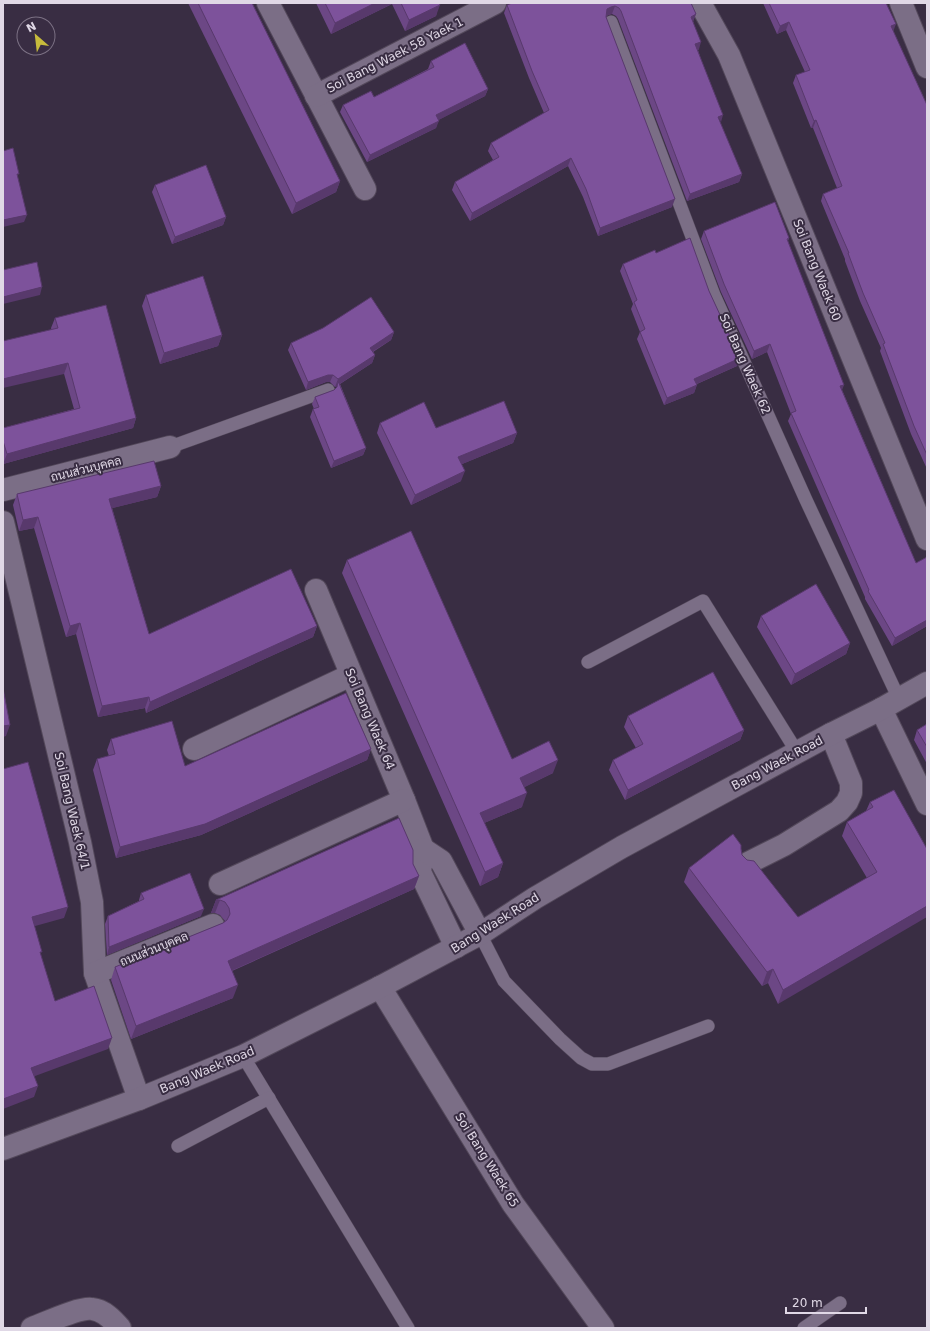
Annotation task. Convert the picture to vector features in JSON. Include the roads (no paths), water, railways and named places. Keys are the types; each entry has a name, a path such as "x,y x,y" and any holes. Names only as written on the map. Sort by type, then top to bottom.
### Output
{"street":[{"path":"268,3 365,189"},
{"name":"Soi Bang Waek 58 Yaek 1","path":"316,96 495,3"},
{"name":"Soi Bang Waek 60","path":"700,3 729,54 927,539"},
{"path":"907,5 927,67"},
{"name":"ถนนส่วนบุคคล","path":"3,490 170,448"},
{"name":"Soi Bang Waek 64/1","path":"3,522 80,842 92,902 95,973 139,1099"},
{"name":"Soi Bang Waek 64","path":"316,590 423,849 420,872 456,947"},
{"path":"194,749 351,676"},
{"name":"Bang Waek Road","path":"3,1149 139,1099 242,1056 380,987 480,934 535,898 622,847 927,683"},
{"path":"890,704 927,804"},
{"path":"748,863 784,845 839,811 848,802 851,793 851,784 831,734"},
{"path":"220,884 404,800"},
{"path":"423,849 441,861 480,934"},
{"name":"ถนนส่วนบุคคล","path":"95,973 213,925"},
{"name":"Soi Bang Waek 65","path":"380,987 513,1204 603,1328"},
{"path":"32,1328 80,1310 92,1309 105,1313 120,1328"}],"lane":[{"name":"Soi Bang Waek 62","path":"611,22 714,295 806,500 890,704"},
{"path":"170,448 328,390"},
{"path":"588,662 704,601 797,752"},
{"path":"480,934 504,981 560,1039 581,1058 592,1064 608,1064 708,1026"},
{"path":"242,1056 408,1328"},
{"path":"178,1146 269,1098"},
{"path":"804,1328 840,1303"}]}
